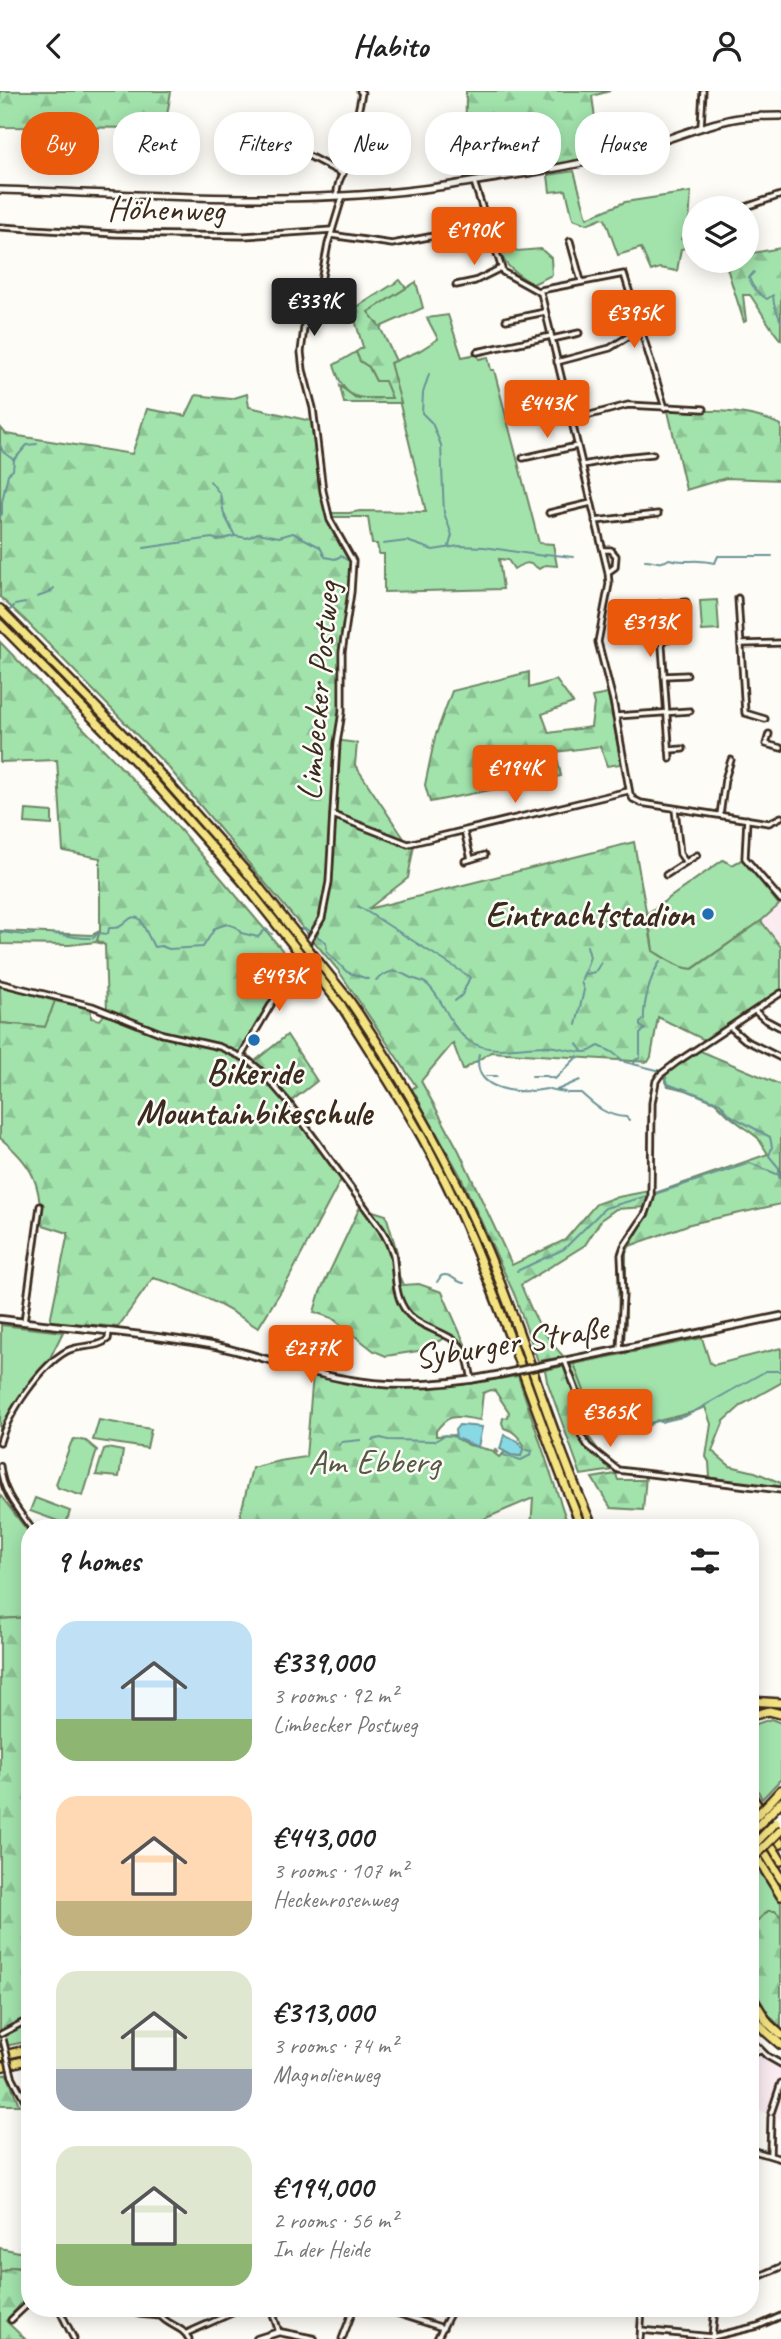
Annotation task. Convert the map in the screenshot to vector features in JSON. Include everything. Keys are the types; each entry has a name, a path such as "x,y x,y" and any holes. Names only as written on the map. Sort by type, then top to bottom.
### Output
{"highway":[{"path":"0,609 157,770 250,876 349,1000 390,1061 446,1160 488,1252 539,1390 591,1519"},
{"path":"0,624 136,762 243,882 341,1005 408,1112 455,1203 500,1312 578,1519"},
{"path":"759,1702 781,1703"},
{"path":"759,1714 769,1711 781,1714"},
{"path":"759,1822 781,1790"},
{"path":"759,1816 781,1802"},
{"path":"759,1808 781,1844"},
{"path":"759,1825 781,1861"},
{"path":"759,1842 780,1825"},
{"path":"759,1850 780,1825"},
{"path":"759,1845 781,1879"},
{"path":"759,1861 781,1896"},
{"path":"759,2008 768,2023 781,2035"},
{"path":"759,2024 781,2045"},
{"path":"0,2056 21,2051"},
{"path":"0,2067 21,2061"}],"main road":[{"path":"0,190 263,198 339,198 399,193 615,155 736,119 781,116"}],"street":[{"name":"Limbecker Postweg","path":"358,112 362,93 360,91"},
{"path":"701,129 703,91"},
{"name":"Limbecker Postweg","path":"241,1055 324,913 327,898 337,743 342,712 342,652 353,561 330,520 323,491 313,408 301,352 304,328 320,290 331,233 342,203 337,184 342,175"},
{"path":"474,181 500,268 509,277 540,291 624,274 665,408"},
{"path":"759,203 781,195"},
{"name":"Höhenweg","path":"0,227 116,234 244,236 331,233 391,244 439,235 457,236"},
{"path":"570,241 582,281"},
{"path":"456,285 475,281 500,268"},
{"path":"540,291 608,572 609,584 598,642 616,716 628,791 636,801 675,809 769,823 781,817"},
{"path":"506,320 545,312"},
{"path":"557,362 610,348 641,332"},
{"path":"477,352 579,333"},
{"path":"526,395 563,386"},
{"path":"571,420 628,405 704,409"},
{"path":"523,458 577,446"},
{"path":"583,465 653,454"},
{"path":"549,513 591,503"},
{"path":"595,521 658,514"},
{"path":"603,550 611,550 616,556 615,567 608,572"},
{"path":"738,598 746,713 765,719"},
{"path":"670,759 659,604 686,602"},
{"path":"662,639 685,638"},
{"path":"741,644 781,643"},
{"path":"664,676 687,675"},
{"path":"616,716 690,711"},
{"path":"769,734 766,744 781,748"},
{"path":"669,750 683,749"},
{"path":"720,815 725,779 731,760"},
{"path":"333,814 408,844 628,791"},
{"path":"675,809 680,854 685,861"},
{"path":"747,819 745,858 779,899"},
{"path":"464,831 471,859"},
{"path":"465,861 485,855"},
{"path":"666,875 696,855"},
{"path":"0,983 92,1006 163,1034 220,1047 241,1055 261,1071 288,1102 382,1229 393,1254 400,1299 405,1311 457,1343 466,1355 472,1380"},
{"path":"620,1349 623,1295 621,1255 624,1246 642,1221 651,1198 652,1113 656,1081 664,1072 781,993"},
{"path":"755,1011 781,1028"},
{"path":"730,1027 746,1040 781,1058"},
{"path":"24,1322 40,1206"},
{"name":"Syburger Straße","path":"0,1319 212,1346 367,1383 429,1384 472,1380 781,1315"},
{"path":"0,1442 18,1403 51,1363 68,1350 102,1343 108,1339 109,1332"},
{"path":"565,1361 576,1390 582,1437 588,1446 618,1470 781,1490"},
{"path":"0,1466 2,1482 9,1498 24,1519"},
{"path":"21,2024 1,2035 12,2076 21,2093"},
{"path":"760,2051 781,2064"},
{"path":"771,2155 771,2115 781,2083"},
{"path":"759,2152 781,2159"},
{"path":"759,2277 781,2267"},
{"path":"11,2320 21,2311"},
{"path":"641,2330 712,2338 758,2326 781,2316"},
{"path":"63,2317 74,2339"},
{"path":"161,2317 170,2325 187,2333 189,2339"},
{"path":"187,2333 222,2317"},
{"path":"274,2317 279,2332"},
{"path":"342,2339 351,2317"},
{"path":"409,2317 443,2328"},
{"path":"437,2339 448,2317"},
{"path":"640,2339 642,2317"},
{"path":"712,2338 714,2317"},
{"path":"257,2339 279,2332 288,2336 314,2339"}],"shaded area":[{"path":"779,905 781,907 781,947 761,921"},
{"path":"759,2053 781,2067 781,2120 759,2110"}],"green space":[{"path":"0,91 171,91 168,112 113,112 113,128 99,128 99,112 21,112 21,127 0,127"},
{"path":"466,91 610,91 592,96 594,112 575,112 575,160 561,163 561,112 466,112"},
{"path":"574,171 587,218 625,202 691,192 691,196 682,196 682,249 677,271 660,268 651,271 641,248 618,255 605,219 587,224 573,219 566,190 550,192 548,175"},
{"path":"465,175 488,175 465,179"},
{"path":"506,214 513,247 517,251 541,249 551,258 552,275 533,284 507,265 488,221 488,216"},
{"path":"781,248 781,340 750,295 743,295 744,322 729,273 759,273 759,252"},
{"path":"400,280 406,288 368,312 380,327 396,361 390,363 401,403 344,403 340,386 356,398 392,398 385,381 376,381 369,367 360,361 356,352 363,347 352,310"},
{"path":"416,282 423,308 380,327 368,312"},
{"path":"448,315 462,357 477,354 479,359 488,357 491,370 494,370 539,543 553,544 557,566 545,565 539,569 526,563 514,569 508,560 499,559 503,589 384,592 384,554 379,554 377,544 372,544 368,517 331,517 330,513 426,512 390,363 419,351 438,339 427,318"},
{"path":"356,352 360,361 369,367 376,381 385,380 393,398 362,398 354,396 343,386 334,365"},
{"path":"247,394 249,407 311,421 321,497 329,521 352,562 351,591 339,650 339,712 335,740 357,743 355,765 409,846 414,845 408,878 368,909 634,842 653,951 677,965 693,969 761,921 781,947 781,989 702,1043 698,1050 781,1085 781,1204 690,1224 630,1246 648,1214 655,1193 768,1154 758,1138 715,1102 668,1086 663,1075 696,1051 700,1043 705,1040 658,1017 648,1062 491,1052 463,1070 453,1043 421,1081 459,1151 512,1265 565,1240 596,1204 649,1191 646,1207 616,1209 602,1219 585,1245 521,1285 539,1324 564,1357 538,1361 515,1296 460,1175 412,1089 416,1086 338,970 168,767 0,597 0,427 6,434 132,454 147,409 186,416 196,395 231,399"},
{"path":"668,411 740,413 781,425 781,480 726,478 686,490"},
{"path":"717,600 719,630 702,631 700,601"},
{"path":"0,642 170,818 292,964 241,1055 248,1061 255,1061 287,1035 317,1081 289,1103 344,1174 289,1278 258,1328 208,1299 153,1278 118,1327 50,1321 68,1233 40,1224 39,1197 33,1176 20,1157 0,1138 0,1017 1,1023 45,1027 55,1001 91,1009 91,1018 100,1020 107,1011 105,945 97,940 100,931 100,858 63,851 57,760 0,762"},
{"path":"529,672 529,688 556,680 573,703 542,714 549,733 591,727 594,704 592,697 608,694 621,764 607,766 600,746 556,752 561,776 430,802 425,785 435,737 452,691"},
{"path":"26,810 52,812 52,825 25,823"},
{"name":"Eintrachtstadion","path":"743,859 779,905 761,921 692,969 677,965 653,951 648,913 723,860 732,865"},
{"path":"0,931 92,935 100,931 105,945 96,942 69,945 1,944"},
{"path":"0,986 55,1001 46,1027 1,1023"},
{"path":"360,1207 386,1215 403,1285 419,1284 442,1292 468,1351 445,1334 443,1339 418,1351 386,1356 374,1351 332,1318 314,1312 320,1292"},
{"path":"637,1232 626,1253 626,1328 619,1333 618,1253 625,1240"},
{"path":"1,1325 63,1332 49,1360 18,1400 0,1431"},
{"path":"702,1338 710,1363 714,1365 781,1348 781,1383 743,1404 724,1421 712,1451 730,1466 755,1472 781,1483 781,1488 710,1478 706,1457 711,1424 705,1407 622,1430 616,1420 585,1422 581,1398 584,1391 574,1364"},
{"path":"574,1364 584,1391 581,1398 585,1432 603,1456 599,1459 613,1470 581,1475 545,1370"},
{"name":"Am Ebberg","path":"313,1374 410,1386 461,1385 518,1376 566,1519 532,1519 533,1498 484,1519 239,1519 252,1468 306,1457","holes":["491,1390 495,1391 509,1412 502,1423 504,1428 516,1435 524,1445 521,1456 505,1452 499,1457 494,1453 498,1452 496,1449 494,1451 469,1445 455,1435 436,1436 436,1431 450,1418 480,1420 483,1393"]},
{"path":"99,1420 151,1429 147,1448 93,1440"},
{"path":"74,1439 86,1441 97,1450 83,1496 58,1488 56,1484"},
{"path":"104,1449 123,1451 119,1477 96,1475"},
{"path":"616,1474 618,1480 644,1480 646,1476 643,1510 611,1508 592,1478"},
{"path":"0,1495 21,1522 21,1618 0,1619"},
{"path":"35,1498 70,1511 68,1519 52,1519 30,1511"},
{"path":"21,1618 21,2043 0,2047 0,1619"},
{"path":"771,1719 781,1723 781,1779 762,1799 759,1793 759,1723"},
{"path":"759,1867 781,1903 781,1917 775,1911 768,1911 759,1919"},
{"path":"768,1911 775,1911 781,1917 781,2028 759,2000 759,1919"},
{"path":"7,2074 19,2105 0,2105 0,2076"},
{"path":"0,2248 21,2252 18,2268 12,2267 0,2273"},
{"path":"12,2267 21,2270 21,2304 6,2321 25,2339 0,2339 0,2273"}],"water":[{"path":"459,1425 482,1427 478,1447 456,1438 455,1430"},
{"path":"504,1435 518,1441 523,1449 521,1456 511,1455 500,1449"}],"waterway":[{"path":"753,273 749,278 752,285 767,299 773,295 781,322"},
{"path":"429,374 423,393 422,413 432,423 441,445 444,513 452,535 449,546"},
{"path":"14,460 27,445 37,444"},
{"path":"0,445 3,452 14,460 13,470 8,474 0,516"},
{"path":"210,481 220,494 224,514 235,536"},
{"path":"144,548 212,538 247,538 258,533 279,537 293,533 320,547 325,557 335,559 341,556 347,560"},
{"path":"383,544 407,541 433,550 459,546 484,547 544,556 573,557"},
{"path":"645,560 715,563 718,556 772,556"},
{"path":"37,597 54,588"},
{"path":"8,612 15,605 25,603"},
{"path":"358,906 470,977 462,995 455,1001"},
{"path":"93,938 98,933 108,934 109,928 119,927 134,917 140,919 154,947 169,949 203,947 215,928 227,924 236,927 241,933 258,937 266,929 272,934"},
{"path":"297,929 306,929 326,942 327,952 347,972 368,979"},
{"path":"0,932 34,934"},
{"path":"52,934 90,938"},
{"path":"576,1025 584,990 581,982 590,957 587,946"},
{"path":"634,1064 635,1060 640,1058 640,1034 645,1029 640,1023 644,1019 648,989 660,962"},
{"path":"586,974 595,972 601,963"},
{"path":"376,980 395,972 426,983 462,1035 478,1045 497,1049 548,1046 585,1052 599,1046 625,1062 661,1071"},
{"path":"577,1044 582,1051"},
{"path":"479,1054 479,1067 490,1084 512,1090 547,1089"},
{"path":"532,1076 555,1079 578,1056"},
{"path":"665,1074 668,1084 678,1088"},
{"path":"486,1076 497,1076"},
{"path":"557,1090 580,1080"},
{"path":"682,1088 720,1103 730,1115 770,1137 772,1147 769,1156 779,1168 781,1180"},
{"path":"549,1089 565,1092"},
{"path":"567,1093 581,1093 601,1109 629,1120"},
{"path":"655,1194 750,1163 779,1175"},
{"path":"517,1271 564,1249 605,1208 647,1196"},
{"path":"437,1282 444,1275 464,1283"},
{"path":"621,1429 686,1416 766,1371 781,1371"},
{"path":"372,1440 381,1438 435,1441 445,1435 455,1437"},
{"path":"339,1445 342,1442 361,1440"},
{"path":"503,1455 521,1460 531,1455 532,1451 526,1450"}],"place":[{"name":"Eintrachtstadion","path":"708,914"},
{"name":"Bikeride Mountainbikeschule","path":"254,1040"}]}
